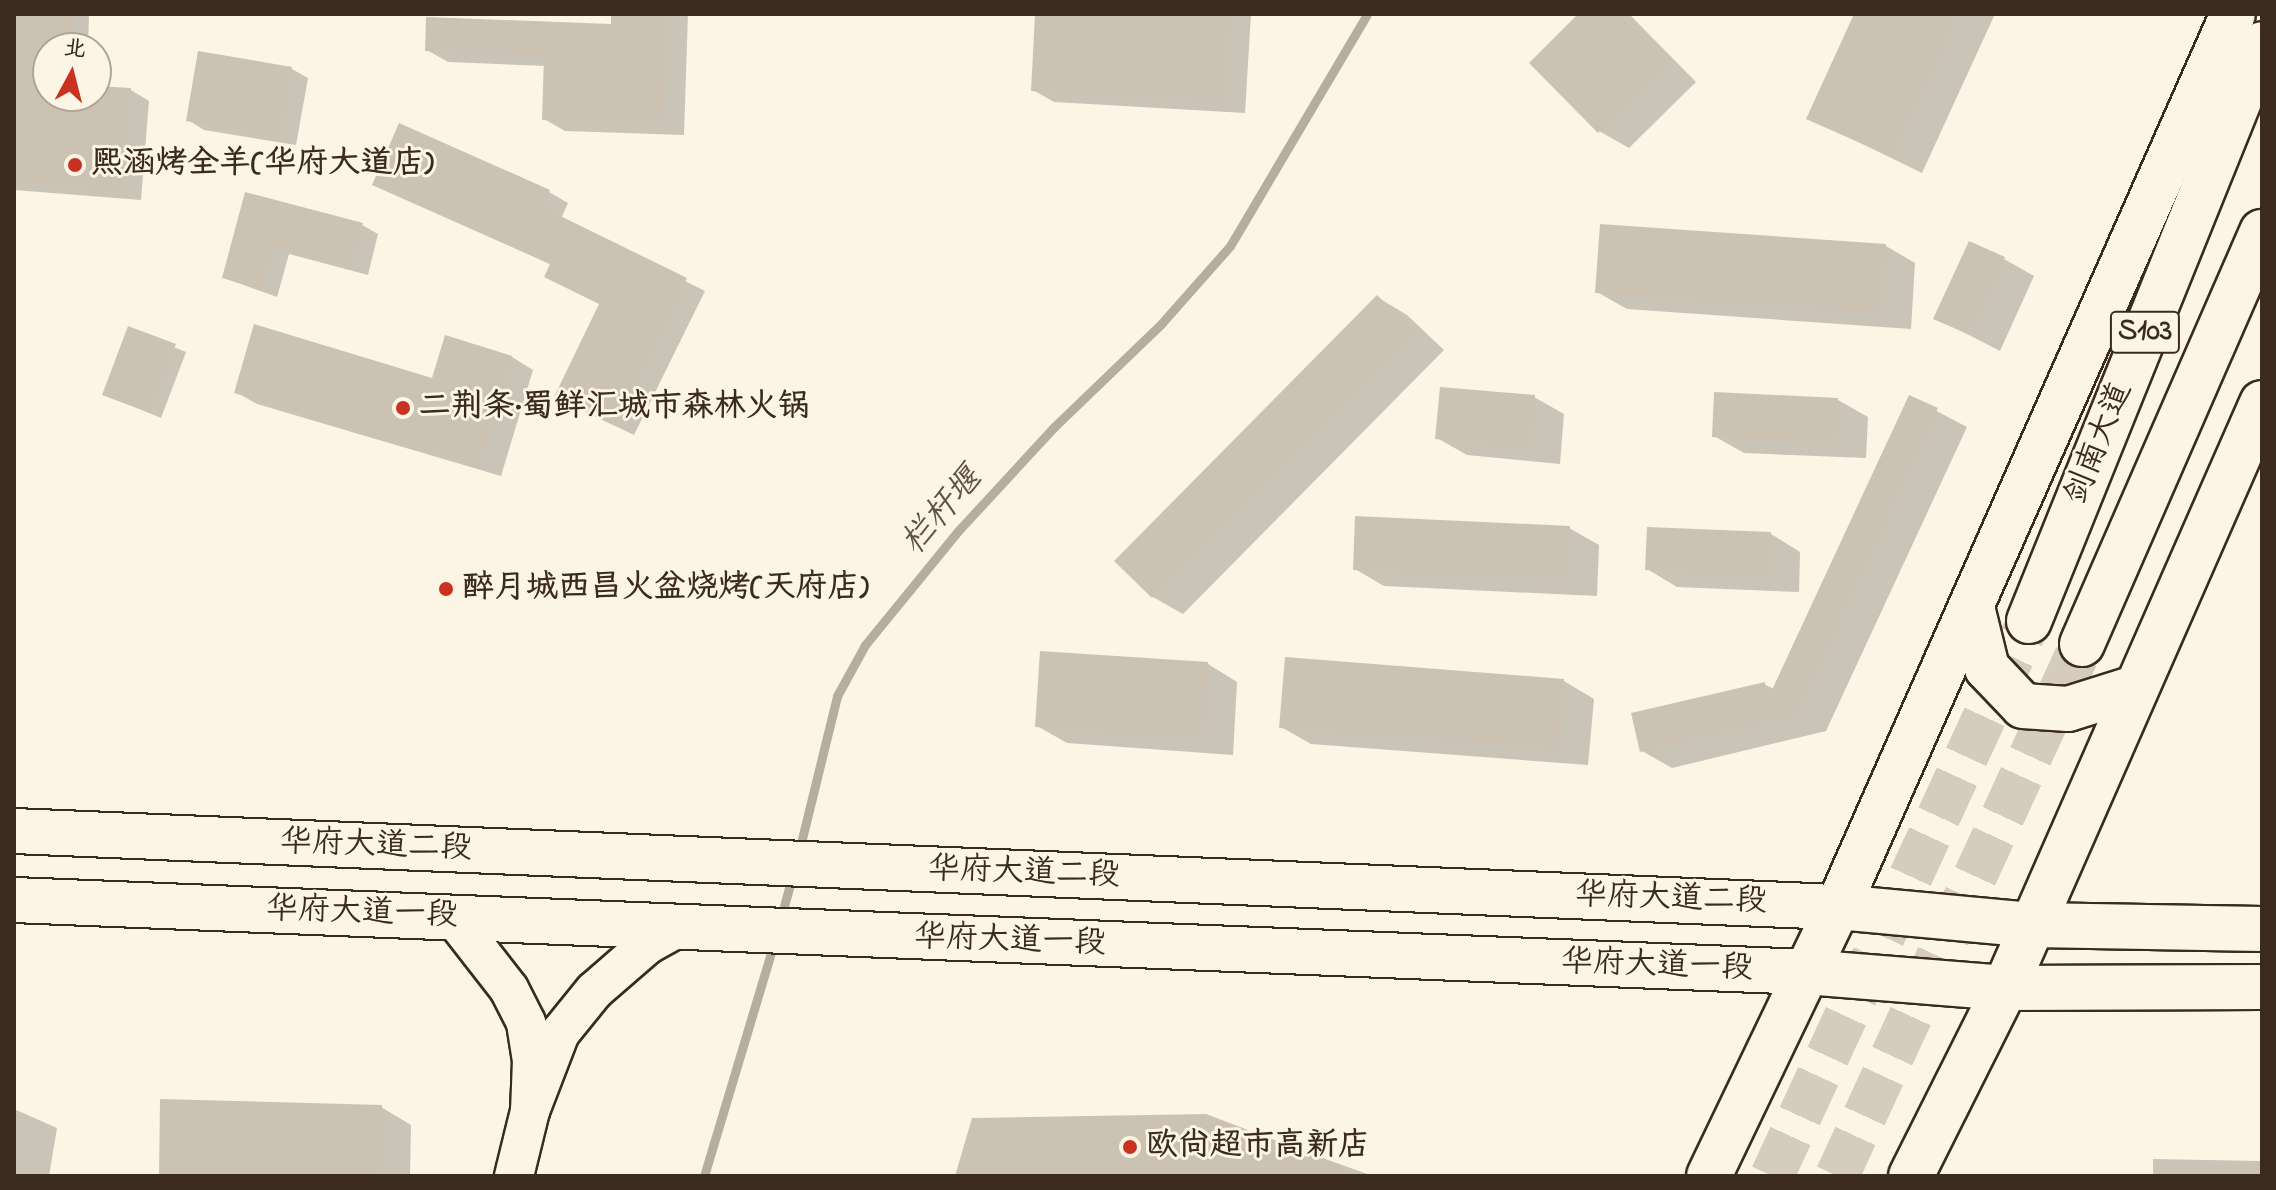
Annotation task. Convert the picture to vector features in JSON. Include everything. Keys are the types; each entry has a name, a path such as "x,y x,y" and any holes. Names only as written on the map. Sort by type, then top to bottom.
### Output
{"main road":[{"path":"1709,1176 1838,907 2233,14"},
{"name":"剑南大道","path":"2029,621 2262,44"},
{"name":"剑南大道","path":"2082,644 2262,232"},
{"path":"1911,1176 2005,988 2262,403"},
{"path":"1972,607 1987,668 2023,706 2068,709 2135,688"},
{"name":"华府大道二段","path":"14,831 1838,907 2033,925"},
{"name":"华府大道一段","path":"14,900 453,917 733,932 1806,972 2005,988 2262,987"},
{"path":"2033,925 2262,929"}],"street":[{"path":"453,917 509,989 526,1023 532,1060 530,1111"},
{"path":"514,1176 530,1111 560,1033 594,991 647,945 676,929"}],"building":[{"path":"14,14 71,14 70,32 32,32 32,112 112,112 112,87 131,88 123,191 14,182"},
{"path":"611,14 667,14 663,124 542,120 544,56 425,51 426,17 611,24"},
{"path":"1035,14 1229,14 1224,102 1031,91"},
{"path":"1578,14 1618,14 1668,64 1598,133 1529,63"},
{"path":"1854,14 1958,14 1892,157 1806,119"},
{"path":"198,51 292,67 280,138 186,121"},
{"path":"399,123 550,190 542,207 687,278 615,426 554,397 599,304 544,277 550,264 372,185"},
{"path":"245,192 363,223 351,267 273,246 261,289 222,278"},
{"path":"1600,224 1886,244 1881,313 1595,293"},
{"path":"1969,241 2005,257 1970,335 1933,319"},
{"path":"1377,295 1415,332 1152,598 1114,561"},
{"path":"254,324 432,378 445,335 512,356 479,466 234,393"},
{"path":"128,326 176,344 150,413 102,395"},
{"path":"1440,387 1535,395 1530,448 1435,439"},
{"path":"1714,392 1838,398 1836,442 1712,437"},
{"path":"1909,395 1938,408 1796,715 1640,752 1631,713 1765,682 1764,707"},
{"path":"1355,516 1570,526 1568,580 1353,570"},
{"path":"1647,527 1771,532 1769,576 1645,570"},
{"path":"1040,651 1208,662 1203,739 1035,727"},
{"path":"1285,657 1564,679 1559,749 1279,728"},
{"path":"160,1099 382,1105 380,1176 159,1176"},
{"name":"欧尚超市高新店","path":"1206,1114 1369,1176 955,1176 972,1118"}],"waterway":[{"name":"栏杆堰","path":"799,851 837,696 865,645 958,531 1053,428 1161,324 1230,246 1367,14"},
{"name":"栏杆堰","path":"780,921 793,873"},
{"name":"栏杆堰","path":"704,1176 774,942"}],"tunnel":[{"path":"1772,1176 2029,621"},
{"path":"1837,1176 2082,644"}],"place":[{"name":"熙涵烤全羊(华府大道店)","path":"75,165"},
{"name":"二荆条·蜀鲜汇城市森林火锅","path":"403,408"},
{"name":"醉月城西昌火盆烧烤(天府店)","path":"446,589"},
{"name":"欧尚超市高新店","path":"1130,1147"}]}
